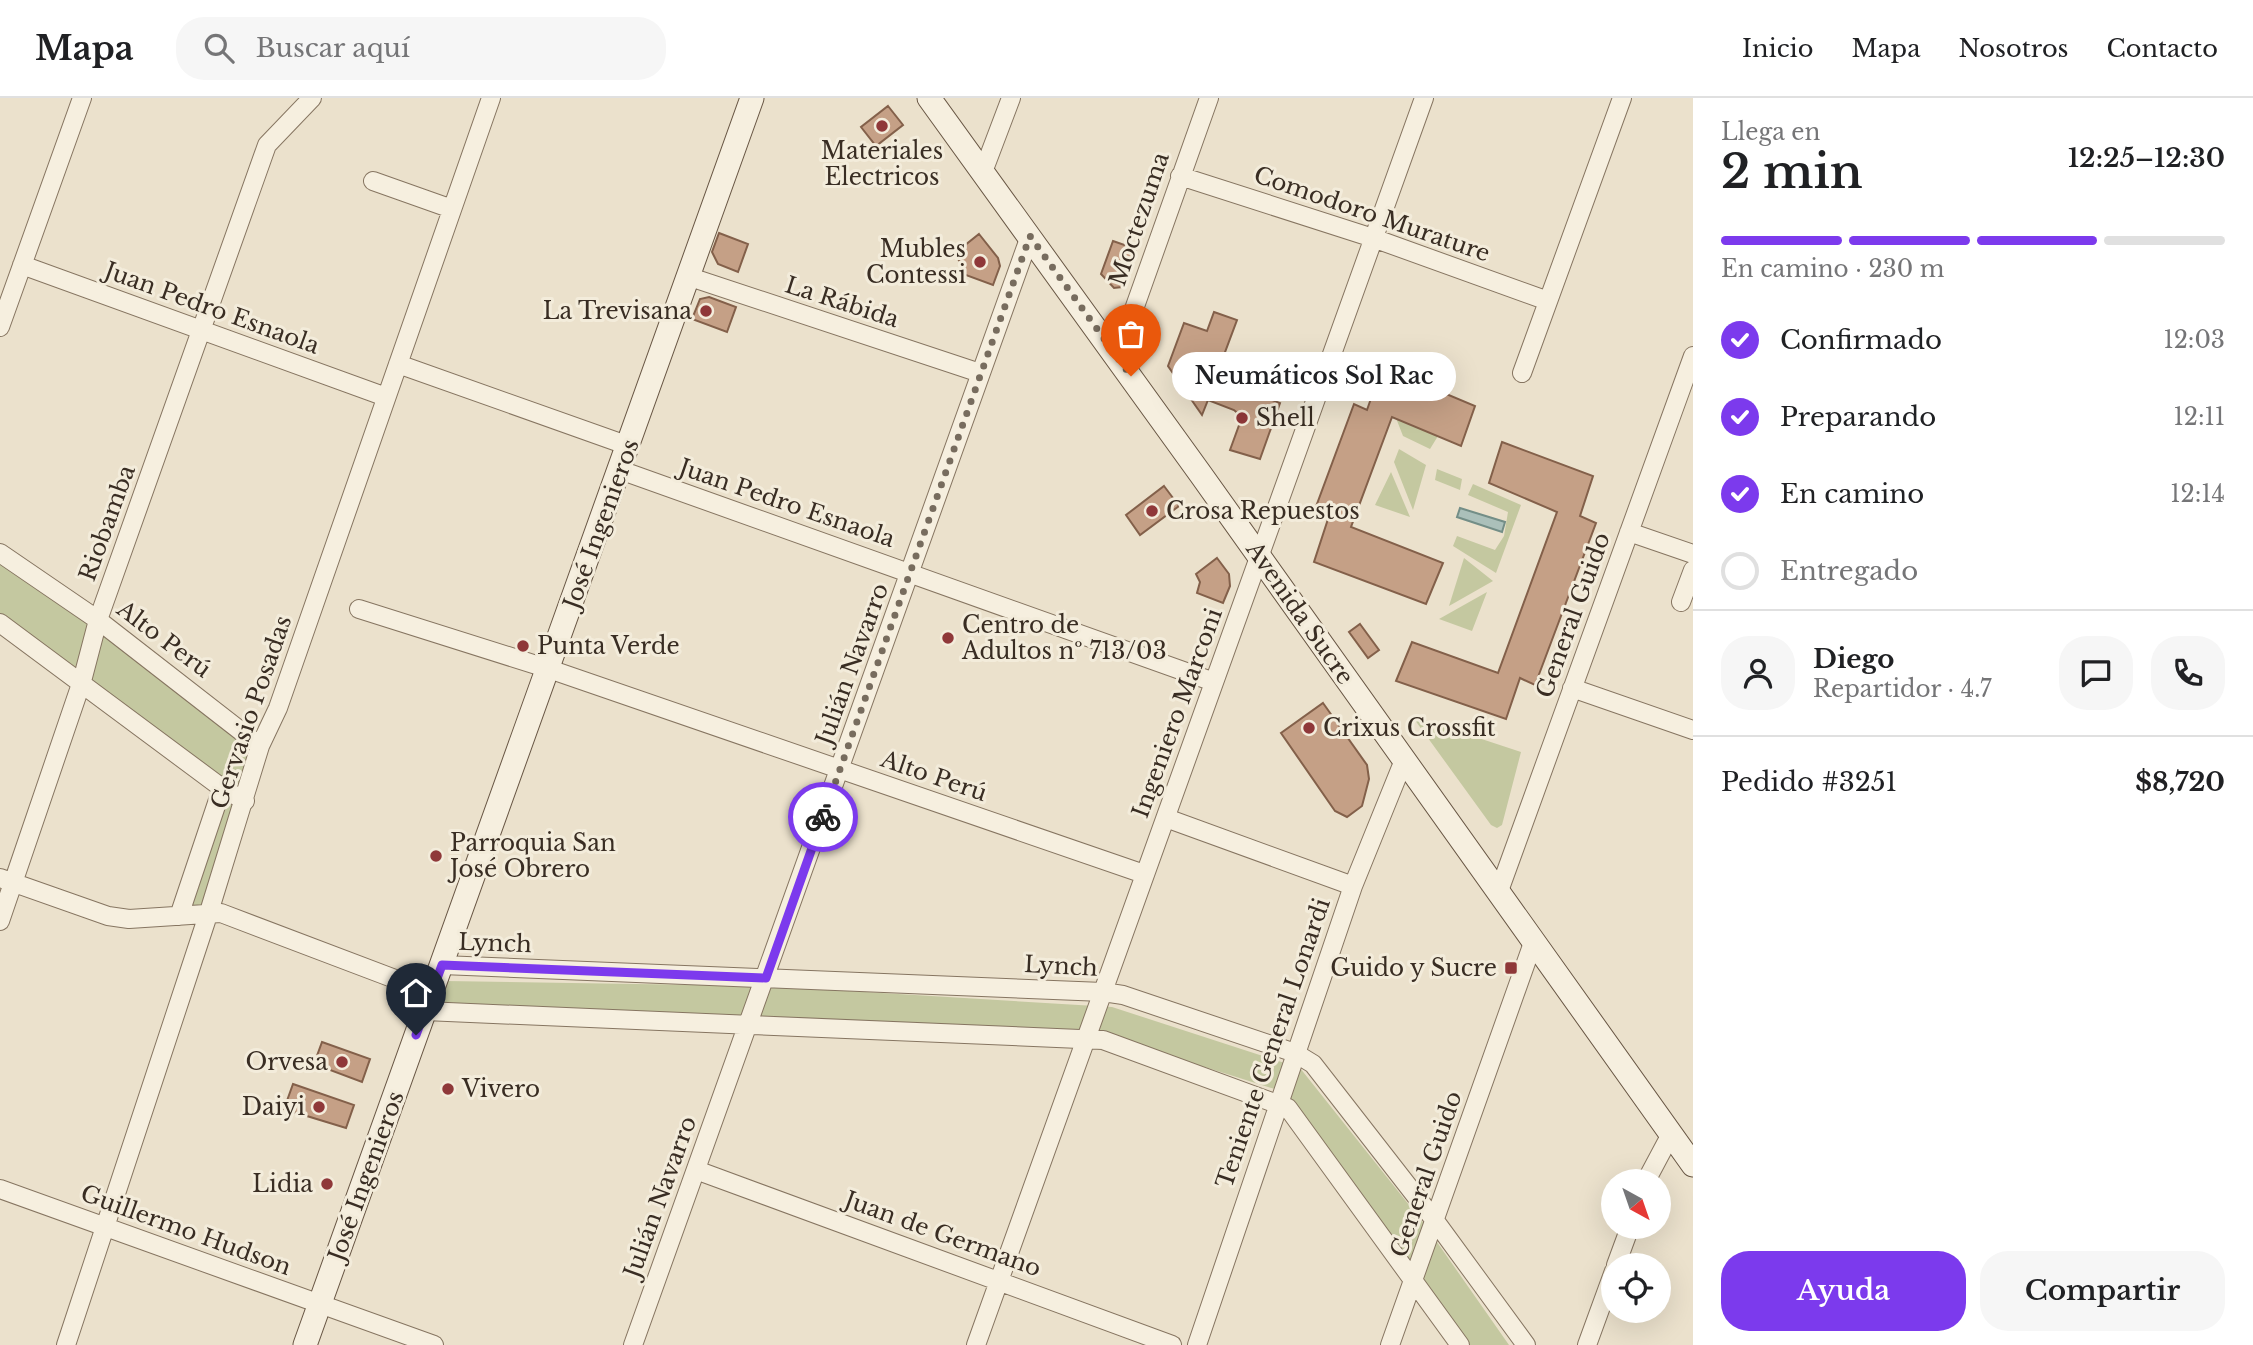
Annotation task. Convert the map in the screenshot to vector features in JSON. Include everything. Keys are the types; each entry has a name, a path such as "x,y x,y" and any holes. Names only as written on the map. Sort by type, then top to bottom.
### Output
{"main road":[{"name":"José Ingenieros","path":"305,1345 752,98"},
{"name":"Avenida Sucre","path":"929,98 1261,555 1693,1165"}],"street":[{"path":"0,327 82,98"},
{"name":"Riobamba","path":"0,921 7,880 82,681 98,620 267,145 312,98"},
{"name":"Gervasio Posadas","path":"66,1345 209,912 260,746 278,708 491,98"},
{"path":"983,172 1011,98"},
{"name":"Moctezuma","path":"1117,357 1209,98"},
{"name":"Ingeniero Marconi","path":"976,1345 1424,98"},
{"path":"1522,373 1622,98"},
{"name":"Comodoro Murature","path":"1180,176 1373,238 1548,301"},
{"path":"373,181 452,209"},
{"name":"Julián Navarro","path":"633,1345 1030,236"},
{"name":"Juan Pedro Esnaola","path":"22,264 201,332 386,397"},
{"name":"La Rábida","path":"690,277 980,373"},
{"name":"General Guido","path":"1499,891 1693,356"},
{"path":"398,364 629,446"},
{"name":"Juan Pedro Esnaola","path":"620,470 1214,682"},
{"path":"1629,532 1693,554"},
{"name":"Alto Perú","path":"0,553 98,620 260,746"},
{"path":"1681,602 1693,570"},
{"name":"Alto Perú","path":"359,609 549,669 1144,874"},
{"path":"0,623 82,681 222,788 244,801"},
{"path":"1572,688 1693,730"},
{"name":"Teniente General Lonardi","path":"1197,1345 1353,886 1404,760"},
{"name":"Gervasio Posadas","path":"179,916 222,788"},
{"path":"1166,818 1353,886"},
{"path":"7,880 108,916 129,919 209,912 221,914 429,1002 750,1024 1103,1040 1278,1102 1296,1116 1460,1345"},
{"name":"General Guido","path":"1390,1345 1436,1222 1534,940"},
{"name":"Lynch","path":"442,965 1103,992 1123,995 1295,1053 1321,1073 1436,1222 1526,1345"},
{"path":"1652,1169 1671,1134"},
{"name":"Juan de Germano","path":"696,1170 1172,1345"},
{"name":"Guillermo Hudson","path":"0,1189 434,1345"},
{"path":"1587,1345 1601,1307"}],"green space":[{"path":"1396,418 1438,436 1430,449 1403,436"},
{"path":"1399,449 1426,465 1413,510 1394,462"},
{"path":"1437,469 1462,479 1460,490 1435,480"},
{"path":"1391,472 1410,517 1375,505"},
{"path":"1473,484 1521,505 1496,573 1453,546 1457,536 1495,550 1504,536 1508,512 1468,495"},
{"path":"0,553 260,746 209,912 179,916 221,788 0,623"},
{"path":"1464,558 1493,581 1449,606"},
{"path":"1487,592 1472,631 1439,619"},
{"path":"1412,716 1521,752 1502,825 1497,828 1491,825"},
{"path":"446,981 766,986 1112,1007 1300,1068 1425,1225 1509,1345 1469,1345 1284,1092 1100,1034 436,1006"}],"water":[{"path":"1460,508 1505,522 1502,532 1457,517"}],"building":[{"name":"Materiales Electricos","path":"888,106 903,125 876,146 861,127"},
{"path":"719,233 748,244 738,272 718,264 712,252"},
{"name":"Mubles Contessi","path":"979,234 998,258 1000,266 993,285 963,274 965,268 954,254"},
{"path":"1113,241 1136,249 1122,287 1114,288 1101,274"},
{"path":"709,297 736,307 727,332 692,319 700,299"},
{"path":"1214,312 1237,320 1215,379 1280,403 1260,459 1230,450 1242,417 1234,410 1208,400 1202,415 1168,366 1184,323 1207,331"},
{"path":"1382,367 1475,406 1461,446 1392,417 1351,527 1443,563 1426,604 1314,562 1328,519 1314,512 1354,404 1367,410"},
{"path":"1502,442 1593,476 1580,516 1596,523 1535,685 1520,678 1506,719 1396,681 1412,642 1498,673 1557,512 1489,483"},
{"name":"Crosa Repuestos","path":"1164,486 1179,506 1140,535 1126,515"},
{"path":"1217,558 1229,574 1230,586 1223,603 1197,593 1200,582 1196,574"},
{"path":"1360,624 1379,650 1368,658 1349,632"},
{"path":"1323,703 1367,765 1369,779 1362,806 1347,817 1335,811 1281,733"},
{"name":"Orvesa","path":"322,1042 370,1059 362,1082 314,1064"},
{"name":"Daiyi","path":"293,1084 354,1105 346,1128 284,1109"}],"way so far":[{"path":"823,817 1030,236 1131,376"}],"place":[{"name":"Materiales Electricos","path":"882,126"},
{"name":"Mubles Contessi","path":"980,262"},
{"name":"La Trevisana","path":"706,311"},
{"name":"Neumáticos Sol Rac","path":"1131,376"},
{"name":"Shell","path":"1242,418"},
{"name":"Crosa Repuestos","path":"1152,511"},
{"name":"Centro de Adultos nº 713/03","path":"948,638"},
{"name":"Punta Verde","path":"523,646"},
{"name":"Crixus Crossfit","path":"1309,728"},
{"name":"Parroquia San José Obrero","path":"436,856"},
{"name":"Guido y Sucre","path":"1511,968"},
{"name":"Orvesa","path":"342,1062"},
{"name":"Vivero","path":"448,1089"},
{"name":"Daiyi","path":"319,1107"},
{"name":"Lidia","path":"327,1184"}],"route":[{"path":"416,1035 442,965 766,978 823,817"}]}
